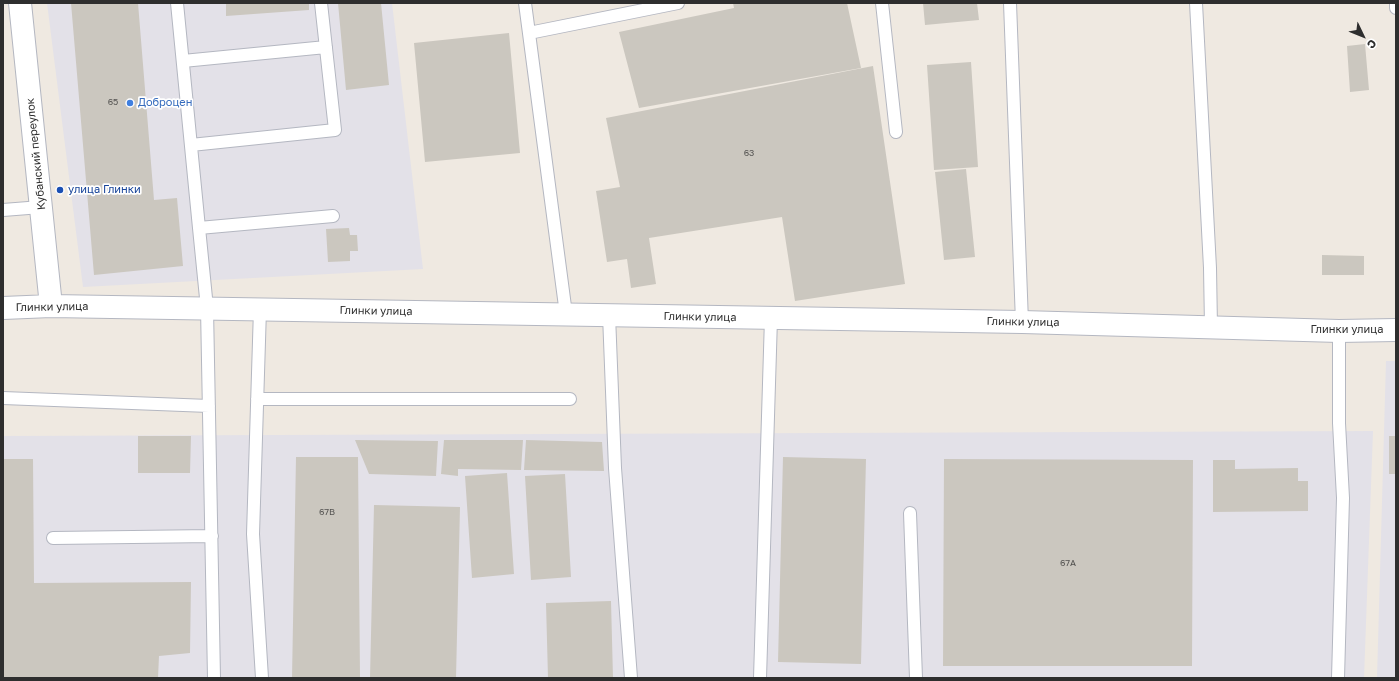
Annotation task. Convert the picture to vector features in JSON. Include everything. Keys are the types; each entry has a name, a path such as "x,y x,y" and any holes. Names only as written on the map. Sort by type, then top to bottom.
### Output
{"main road":[{"name":"Кубанский переулок","path":"20,3 51,306"},
{"name":"Глинки улица","path":"3,308 51,306 207,308 1022,322 1339,331 1396,330"}],"lane":[{"path":"176,3 207,308 214,678"},
{"path":"191,146 335,130 321,3"},
{"path":"526,3 566,314"},
{"path":"529,33 678,3"},
{"path":"882,3 896,132"},
{"path":"1010,3 1022,322"},
{"path":"1196,3 1210,268 1211,327"},
{"path":"1396,3 1396,8"},
{"path":"183,61 326,47"},
{"path":"3,210 41,207"},
{"path":"199,228 333,216"},
{"path":"260,309 253,534 262,678"},
{"path":"610,315 615,468 631,678"},
{"path":"760,678 771,318"},
{"path":"1338,678 1343,498 1339,422 1339,331"},
{"path":"3,398 209,406"},
{"path":"258,399 570,399"},
{"path":"910,513 916,678"},
{"path":"52,538 212,536"}],"shaded area":[{"path":"47,3 392,3 423,269 83,287"},
{"path":"1386,361 1396,361 1396,678 1377,678"},
{"path":"1373,431 1364,678 3,678 3,436"}],"building":[{"path":"71,3 138,3 154,200 177,198 183,266 94,275"},
{"path":"226,3 309,3 309,10 226,16"},
{"path":"338,3 381,3 389,85 346,90"},
{"path":"733,3 847,3 861,68 639,108 619,32 734,8"},
{"path":"923,3 977,3 979,20 925,25"},
{"path":"509,33 520,153 425,162 414,43"},
{"path":"1365,44 1369,90 1350,92 1347,46"},
{"path":"971,62 978,167 934,170 927,65"},
{"path":"873,66 905,284 795,301 782,217 649,238 656,284 631,288 627,259 607,262 596,191 620,187 606,118"},
{"path":"966,169 975,257 944,260 935,172"},
{"path":"349,228 350,235 357,235 358,251 350,251 350,261 328,262 326,229"},
{"path":"1322,255 1364,256 1364,275 1322,275"},
{"path":"138,436 191,436 190,473 138,473"},
{"path":"1389,436 1396,436 1396,474 1389,474"},
{"path":"355,440 438,441 436,476 369,474"},
{"path":"444,440 523,440 521,470 458,469 458,476 441,474"},
{"path":"526,440 602,442 604,471 524,470"},
{"path":"296,457 358,457 360,678 292,678"},
{"path":"783,457 866,459 861,664 778,662"},
{"path":"3,459 33,459 34,583 191,582 190,653 159,656 158,678 3,678"},
{"path":"944,459 1193,460 1192,666 943,666"},
{"path":"1213,460 1235,460 1235,469 1298,468 1298,481 1308,481 1308,511 1213,512"},
{"path":"507,473 514,574 472,578 465,476"},
{"path":"565,474 571,577 531,580 525,476"},
{"path":"374,505 460,507 456,678 370,678"},
{"path":"611,601 613,678 548,678 546,603"}],"place":[{"name":"Доброцен","path":"130,103"},
{"name":"улица Глинки","path":"60,190"}]}
